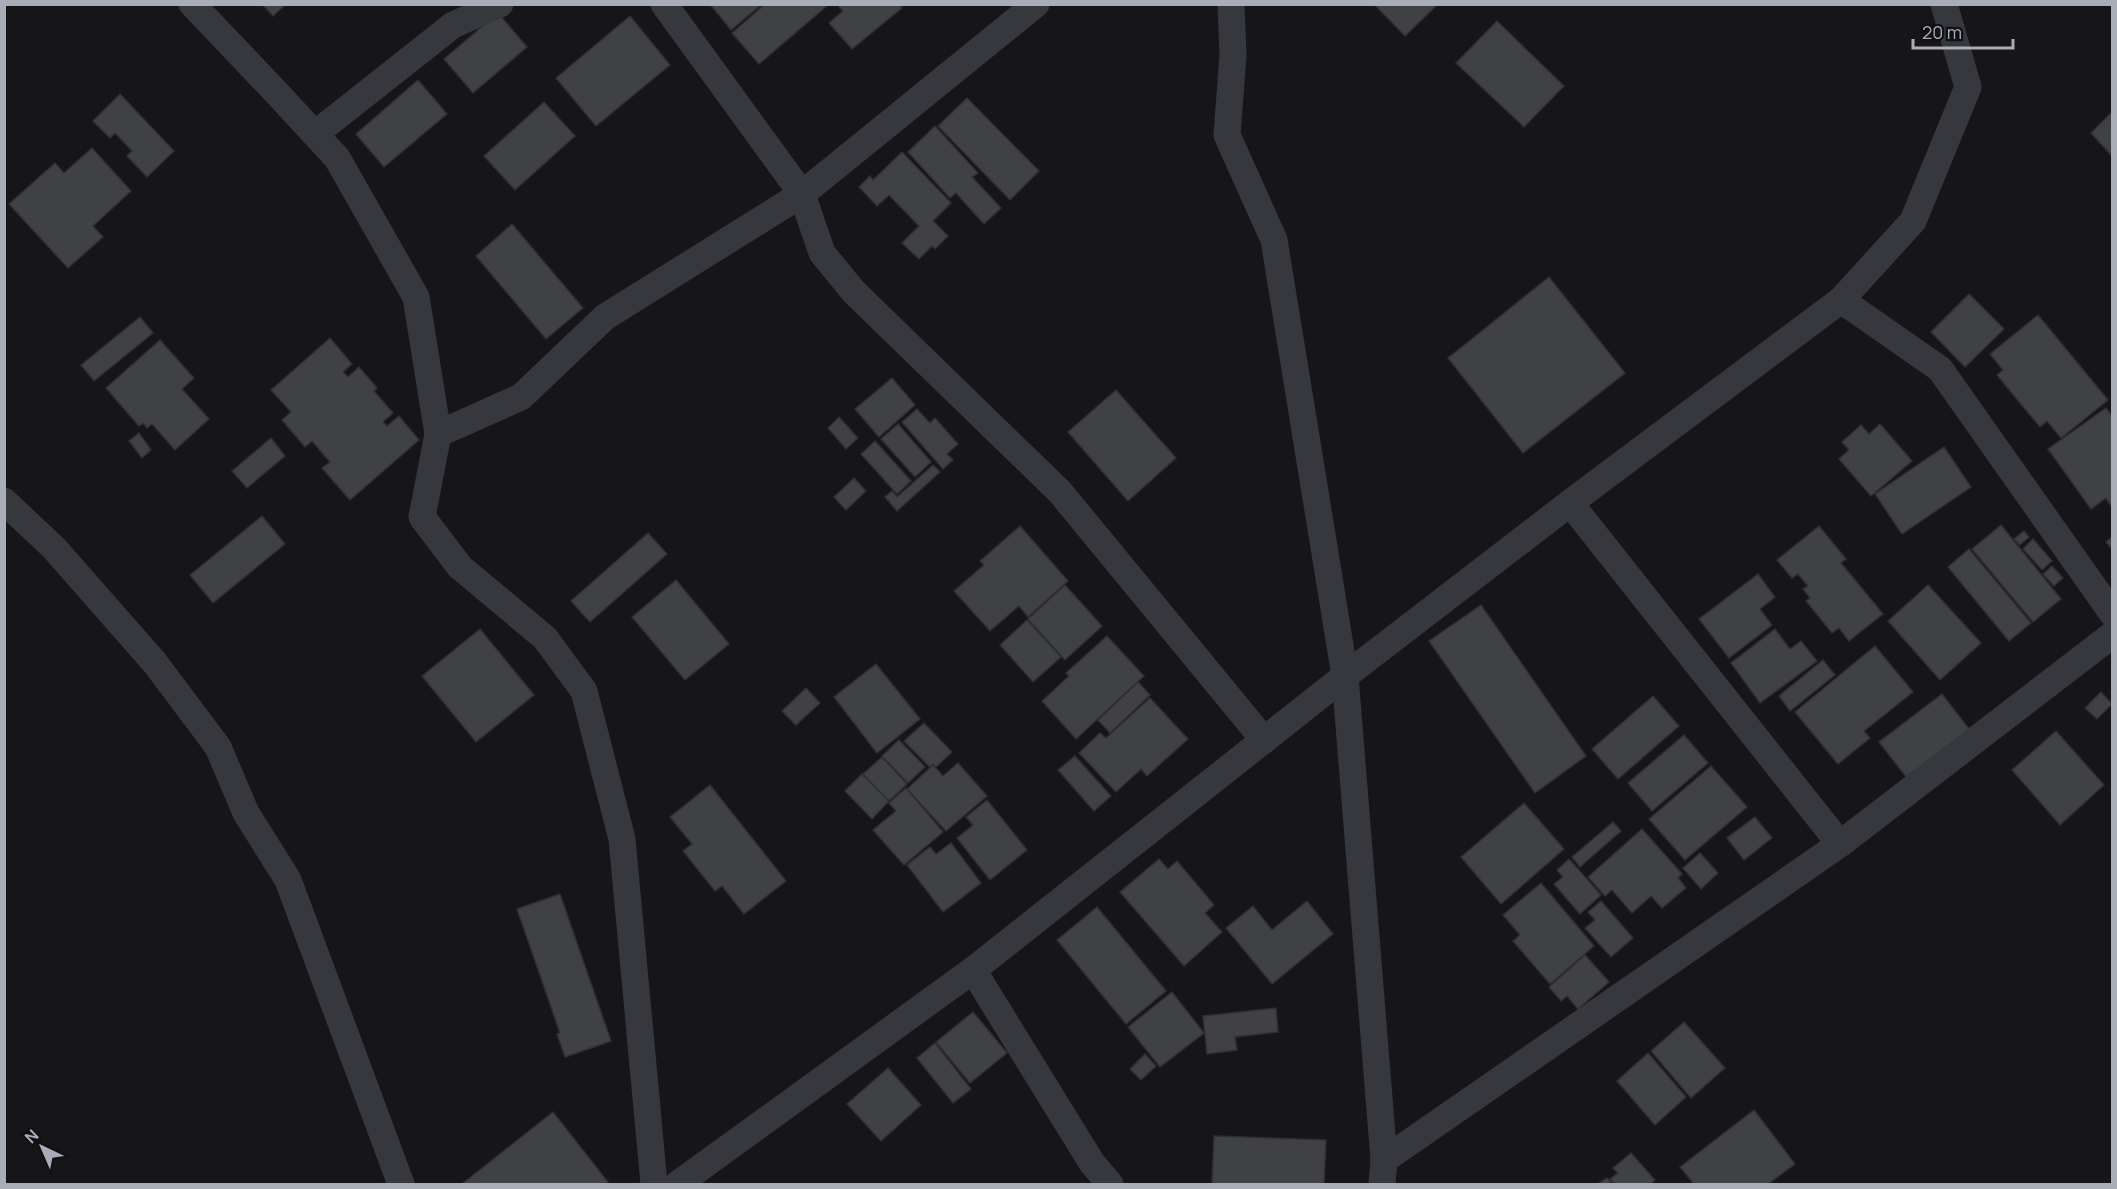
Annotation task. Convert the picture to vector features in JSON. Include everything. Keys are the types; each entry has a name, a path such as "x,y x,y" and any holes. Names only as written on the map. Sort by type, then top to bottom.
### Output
{"street":[{"path":"192,4 337,158 416,297 438,434 422,517 460,567 545,638 584,691 622,839 654,1185"},
{"path":"315,134 453,25 500,4"},
{"path":"664,4 802,194 822,253 854,292 1060,492 1264,740"},
{"path":"438,434 521,397 604,317 802,194 1036,4"},
{"path":"1231,4 1233,55 1227,135 1274,240 1345,676 1383,1172"},
{"path":"678,1185 973,970 1345,676 1570,502 1841,300 1913,221 1968,87 1944,4"},
{"path":"1841,300 1940,369 2112,613"},
{"path":"4,501 54,548 155,663 218,747 246,813 288,880 401,1185"},
{"path":"1570,502 1840,844"},
{"path":"1383,1172 1840,844 2112,635"},
{"path":"973,970 1092,1163 1110,1185"}],"building":[{"path":"262,4 286,4 273,16"},
{"path":"710,4 762,4 731,30"},
{"path":"765,4 829,4 759,64 732,33"},
{"path":"841,4 899,4 902,8 852,49 829,23 843,11 839,7"},
{"path":"1374,4 1438,4 1405,36"},
{"path":"498,13 527,47 473,93 444,59"},
{"path":"630,16 670,65 596,126 556,78"},
{"path":"1497,21 1564,86 1524,127 1456,63"},
{"path":"418,80 447,114 384,167 356,134"},
{"path":"120,94 174,151 147,177 127,156 132,151 115,133 110,138 93,121"},
{"path":"967,98 1039,171 1010,200 938,126"},
{"path":"544,102 575,136 515,190 484,156"},
{"path":"2112,112 2112,156 2091,133"},
{"path":"935,126 978,173 972,177 1001,208 984,224 956,193 950,198 908,152"},
{"path":"92,148 131,191 93,226 103,237 68,268 9,204 55,163 64,173"},
{"path":"902,152 951,203 933,221 948,236 935,249 932,246 919,259 902,243 919,226 889,195 877,206 859,187 870,176 873,180"},
{"path":"512,224 583,308 546,339 476,256"},
{"path":"1549,277 1625,373 1523,453 1448,358"},
{"path":"1969,294 2004,329 1965,367 1931,332"},
{"path":"2038,315 2108,400 2061,438 2047,421 2040,427 1997,375 2003,370 1990,354"},
{"path":"140,317 153,333 94,381 81,365"},
{"path":"330,338 352,364 343,372 348,377 359,367 377,388 374,391 393,413 383,422 387,426 399,416 419,440 350,500 322,468 330,462 312,441 305,447 282,420 291,412 271,390"},
{"path":"160,340 194,378 182,389 209,419 175,450 152,424 147,428 143,423 139,426 106,388"},
{"path":"892,378 915,405 879,437 855,409"},
{"path":"1116,390 1176,458 1128,501 1068,432"},
{"path":"2106,408 2112,416 2112,507 2106,498 2091,509 2048,449"},
{"path":"917,409 930,423 935,418 958,444 947,454 953,460 943,469 902,422"},
{"path":"839,417 858,438 846,449 828,428"},
{"path":"898,424 931,462 915,477 881,439"},
{"path":"1880,424 1912,461 1871,496 1839,459 1849,450 1842,442 1861,425 1869,434"},
{"path":"139,433 151,450 142,458 129,441"},
{"path":"271,438 285,456 247,488 232,471"},
{"path":"875,441 911,481 897,494 861,454"},
{"path":"1944,447 1971,487 1902,534 1875,494"},
{"path":"933,465 940,472 897,511 885,497 892,491 897,497"},
{"path":"854,478 866,491 846,510 834,497"},
{"path":"262,516 285,544 213,603 190,575"},
{"path":"2001,525 2061,599 2033,622 1972,549"},
{"path":"1020,526 1068,581 1028,617 1019,606 990,631 954,591 984,565 980,561"},
{"path":"1819,526 1846,559 1841,563 1883,614 1849,641 1839,628 1832,633 1806,601 1810,598 1803,589 1808,586 1798,574 1792,578 1777,560"},
{"path":"2024,531 2029,537 2020,545 2014,539"},
{"path":"648,533 667,554 590,622 571,601"},
{"path":"2112,537 2112,549 2106,542"},
{"path":"2033,539 2052,561 2042,570 2023,549"},
{"path":"1969,549 2031,623 2009,641 1948,567"},
{"path":"2052,566 2063,578 2054,586 2043,574"},
{"path":"1758,574 1775,597 1760,609 1772,625 1729,658 1699,619"},
{"path":"676,580 729,644 685,680 632,617"},
{"path":"1065,585 1102,626 1065,660 1028,619"},
{"path":"1928,585 1981,643 1940,680 1888,621"},
{"path":"1481,605 1586,756 1535,793 1429,641"},
{"path":"1027,620 1061,657 1033,682 1000,645"},
{"path":"480,629 534,695 476,742 422,676"},
{"path":"1775,629 1790,649 1801,641 1817,661 1760,703 1731,663"},
{"path":"1107,636 1144,676 1076,739 1042,701 1069,676 1066,673"},
{"path":"1875,646 1913,692 1864,731 1870,738 1838,764 1795,712"},
{"path":"1823,660 1835,675 1790,711 1779,696"},
{"path":"876,664 920,719 877,753 834,697"},
{"path":"1138,682 1150,695 1110,733 1098,720"},
{"path":"806,688 820,703 796,725 782,711"},
{"path":"2101,692 2112,704 2097,719 2085,708"},
{"path":"1942,694 1970,730 1907,778 1879,742"},
{"path":"1653,696 1679,726 1618,779 1592,749"},
{"path":"1150,698 1188,739 1147,776 1141,769 1116,792 1079,753 1100,733 1106,738"},
{"path":"924,723 952,752 936,767 933,764 930,767 904,741"},
{"path":"2056,731 2104,785 2060,825 2012,770"},
{"path":"1684,735 1708,763 1652,811 1628,783"},
{"path":"899,740 925,767 908,783 882,756"},
{"path":"1075,756 1111,796 1094,811 1058,770"},
{"path":"882,757 907,784 889,801 863,774"},
{"path":"958,763 987,796 946,831 907,789 933,765 943,776"},
{"path":"1711,766 1747,807 1685,860 1649,819"},
{"path":"862,774 889,801 872,819 845,791"},
{"path":"710,785 786,881 744,914 722,886 715,891 683,851 692,844 670,817"},
{"path":"906,788 943,832 904,865 873,830 896,811 889,803"},
{"path":"987,800 1027,850 990,880 957,838 973,825 966,817"},
{"path":"1524,803 1564,849 1501,904 1461,857"},
{"path":"1755,817 1772,838 1744,860 1727,838"},
{"path":"1613,822 1621,831 1580,867 1572,857"},
{"path":"1642,829 1682,874 1678,878 1686,888 1662,908 1651,896 1632,913 1612,890 1605,896 1588,877"},
{"path":"951,843 981,883 943,912 907,865 930,847 936,854"},
{"path":"1700,853 1718,873 1701,889 1683,868"},
{"path":"1159,859 1168,869 1177,861 1214,905 1205,913 1222,932 1184,966 1120,892"},
{"path":"1569,859 1601,895 1580,914 1554,884 1563,877 1557,870"},
{"path":"1541,883 1594,946 1550,984 1513,941 1520,935 1503,915"},
{"path":"560,894 611,1041 565,1057 557,1034 560,1033 517,909"},
{"path":"1307,901 1333,934 1272,984 1226,928 1253,906 1272,930"},
{"path":"1601,901 1633,938 1611,957 1585,928 1595,920 1588,912"},
{"path":"1097,907 1166,991 1126,1024 1057,940"},
{"path":"1585,955 1609,982 1578,1009 1567,996 1561,1001 1549,987"},
{"path":"1172,992 1204,1033 1160,1067 1128,1027"},
{"path":"1276,1008 1278,1032 1235,1037 1237,1050 1207,1054 1203,1016"},
{"path":"973,1012 1007,1053 970,1083 936,1042"},
{"path":"1684,1022 1725,1068 1691,1098 1651,1051"},
{"path":"935,1043 971,1089 953,1103 917,1058"},
{"path":"1648,1053 1686,1097 1655,1125 1617,1081"},
{"path":"1145,1054 1156,1066 1141,1080 1130,1069"},
{"path":"888,1068 921,1105 881,1141 847,1104"},
{"path":"1754,1110 1795,1164 1768,1184 1694,1184 1680,1167"},
{"path":"553,1112 608,1182 605,1184 462,1184"},
{"path":"1214,1136 1326,1140 1324,1184 1212,1184"},
{"path":"1631,1153 1655,1180 1651,1184 1615,1184 1610,1179 1618,1173 1613,1168"},
{"path":"1607,1178 1613,1184 1598,1184"}]}
